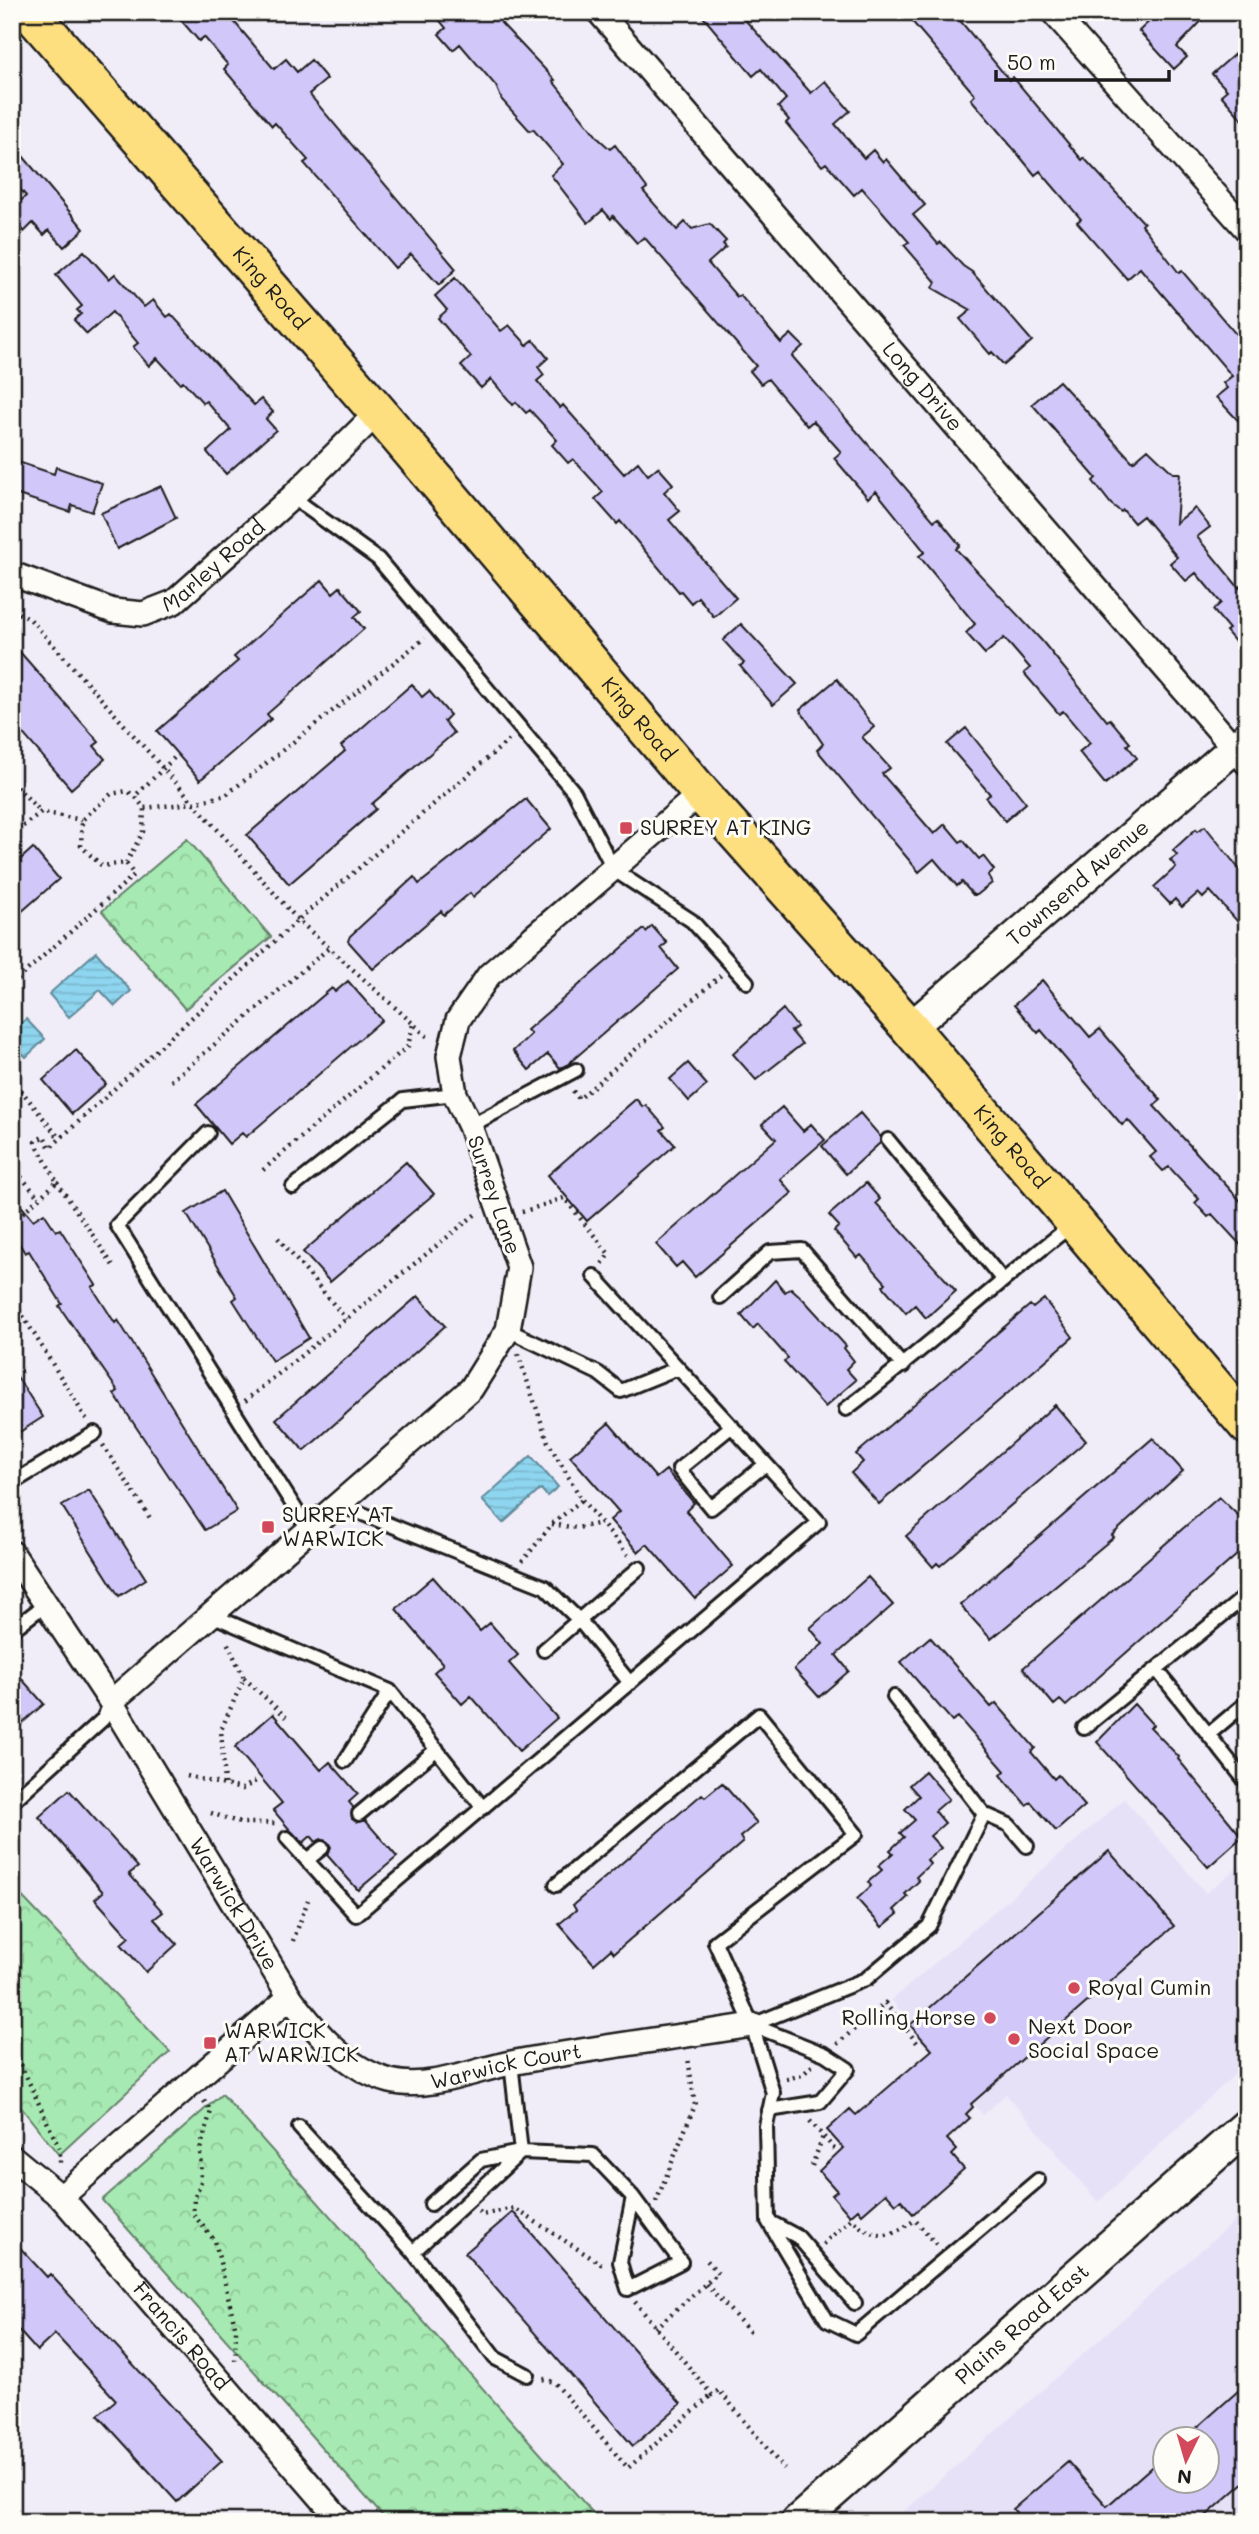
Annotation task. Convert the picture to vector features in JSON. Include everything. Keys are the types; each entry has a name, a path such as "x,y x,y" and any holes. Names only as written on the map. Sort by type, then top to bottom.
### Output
{"main road":[{"name":"King Road","path":"30,12 378,412 701,793 909,1028 1247,1425"},
{"name":"Plains Road East","path":"798,2522 1247,2126"}],"street":[{"name":"Long Drive","path":"599,12 1242,749"},
{"path":"1053,12 1247,230"},
{"name":"Marley Road","path":"12,574 113,611 143,614 174,602 292,497 378,412"},
{"name":"Townsend Avenue","path":"909,1028 1242,749"},
{"name":"Surrey Lane","path":"111,1702 209,1614 471,1389 508,1330 519,1267 470,1126 455,1094 449,1056 458,1020 489,975 701,793"},
{"name":"Warwick Drive","path":"12,1553 111,1702 290,1997"},
{"path":"61,2197 290,1997"},
{"name":"Warwick Court","path":"290,1997 319,2036 349,2060 391,2081 431,2081 510,2063 752,2025"},
{"name":"Francis Road","path":"12,2157 61,2197 342,2522"}],"lane":[{"path":"292,497 378,559 574,792 614,870 692,921 747,982"},
{"path":"470,1126 576,1070"},
{"path":"293,1187 403,1100 455,1094"},
{"path":"208,1133 117,1225 308,1529"},
{"path":"888,1140 1002,1279"},
{"path":"846,1409 903,1366 1002,1279 1074,1223"},
{"path":"720,1297 770,1252 802,1250 903,1366"},
{"path":"287,1838 356,1915 819,1522 594,1276"},
{"path":"508,1330 598,1373 621,1391 678,1368"},
{"path":"732,1426 679,1469 711,1508 766,1464"},
{"path":"12,1483 95,1433"},
{"path":"337,1504 545,1587 580,1622 630,1683"},
{"path":"544,1650 580,1622 639,1568"},
{"path":"1084,1728 1247,1595"},
{"path":"12,1630 46,1604"},
{"path":"209,1614 390,1691 483,1808"},
{"path":"1157,1670 1247,1783"},
{"path":"345,1761 390,1691"},
{"path":"894,1697 984,1814 1009,1825 1027,1846"},
{"path":"12,1802 103,1719 111,1702"},
{"path":"1209,1734 1247,1702"},
{"path":"556,1885 759,1715 856,1834 715,1941 752,2025 774,2093 766,2126 768,2221 827,2320 856,2334 1038,2180"},
{"path":"359,1814 436,1749"},
{"path":"752,2025 866,1979 929,1926 984,1814"},
{"path":"307,1860 321,1848"},
{"path":"752,2025 825,2054 848,2068 820,2102 769,2110"},
{"path":"510,2063 521,2152"},
{"path":"299,2127 413,2252 495,2358 524,2374"},
{"path":"413,2252 521,2152"},
{"path":"431,2204 481,2160 521,2152 593,2155 633,2197 681,2262 628,2289 620,2262 633,2197"},
{"path":"768,2221 797,2237 855,2303"}],"path":[{"path":"12,610 30,619 298,920 449,1056"},
{"path":"144,808 194,803 226,795 437,629"},
{"path":"114,1267 57,1182 35,1142 44,1136 50,1148 61,1139 298,920 521,729"},
{"path":"135,796 174,758"},
{"path":"12,782 41,812 82,820"},
{"path":"127,791 135,796 144,808 143,832 126,863 102,866 81,846 82,820 111,794 127,791"},
{"path":"12,835 41,812"},
{"path":"12,984 134,875 126,863"},
{"path":"171,1081 328,948"},
{"path":"561,1078 579,1099 732,965"},
{"path":"263,1170 408,1046 413,1024"},
{"path":"12,1079 61,1139"},
{"path":"12,1166 39,1198"},
{"path":"12,1222 57,1182"},
{"path":"233,1410 346,1319 499,1208 564,1198 609,1254 594,1276"},
{"path":"278,1238 346,1319"},
{"path":"12,1298 152,1521"},
{"path":"508,1330 529,1382 548,1442 582,1500 639,1568"},
{"path":"513,1574 552,1524 582,1500"},
{"path":"552,1524 578,1528 601,1523"},
{"path":"226,1640 244,1678 286,1717"},
{"path":"225,1784 221,1730 244,1678"},
{"path":"187,1776 242,1789 256,1781"},
{"path":"211,1813 240,1823 278,1824"},
{"path":"293,1941 308,1900"},
{"path":"770,2083 802,2075 885,2003 919,2045"},
{"path":"649,2219 695,2105 684,2036"},
{"path":"12,2045 60,2150 61,2197"},
{"path":"192,2084 211,2111 200,2148 201,2181 194,2199 193,2214 215,2241 236,2330 233,2399"},
{"path":"797,2106 838,2152"},
{"path":"812,2166 823,2136"},
{"path":"470,2199 482,2216 514,2208 601,2264 620,2262"},
{"path":"811,2253 851,2220 867,2233 881,2237 897,2232 915,2220 947,2257"},
{"path":"655,2328 718,2273 705,2257"},
{"path":"706,2284 750,2332"},
{"path":"628,2289 655,2328 712,2395"},
{"path":"524,2374 554,2382 628,2468 719,2390 784,2469"}],"shaded area":[{"path":"1124,1799 1206,1893 1247,1860 1247,2063 1098,2202 1006,2094 983,2115 892,2000"},
{"path":"1247,2210 1247,2510 1234,2522 892,2522"}],"green space":[{"path":"187,839 271,937 185,1009 102,911"},
{"path":"12,1886 170,2052 59,2155 12,2096"},
{"path":"222,2094 601,2522 388,2522 102,2200"}],"water":[{"path":"96,952 131,991 115,1006 100,990 69,1017 49,994"},
{"path":"26,1019 45,1039 26,1057 12,1043 12,1032"},
{"path":"531,1456 558,1487 547,1496 541,1489 503,1523 482,1500"}],"building":[{"path":"174,12 226,12 274,69 286,59 297,72 311,60 327,79 309,94 456,269 439,285 411,254 395,268 304,163 308,160 275,123 272,126 224,69 228,65 204,37 199,41"},
{"path":"433,12 515,12 501,23 555,80 553,81 599,139 610,149 615,145 647,188 643,191 677,230 685,222 692,229 710,224 726,241 723,244 726,247 708,263 781,343 791,334 803,346 792,356 934,521 938,518 960,545 956,549 1042,641 1107,721 1110,719 1130,743 1127,745 1137,758 1105,784 1079,752 1090,743 1063,711 1059,714 1024,673 1030,668 1004,638 985,654 966,633 975,624 919,556 925,552 876,491 868,498 834,458 841,452 813,421 807,426 768,379 761,384 750,371 756,366 644,237 637,243 613,216 611,219 603,210 588,223 551,175 563,164 533,129 530,131 502,100 496,86 460,44 453,50 439,34 446,28"},
{"path":"699,12 738,12 811,93 825,81 850,111 835,124 864,158 873,150 883,162 886,159 925,205 913,215 938,244 941,242 972,272 1032,341 1004,365 992,352 990,354 960,319 971,310 933,288 936,282 904,245 909,242 862,188 854,195 826,163 822,166 786,123 789,120 778,107 786,99 761,69 753,76"},
{"path":"904,12 953,12 1009,80 1013,77 1082,160 1084,158 1144,223 1142,225 1179,273 1182,271 1247,347 1247,430 1216,397 1227,388 1223,383 1232,376 1140,268 1127,279 1077,222 1081,219 1040,171 1035,175 971,99 975,95"},
{"path":"1159,12 1210,12 1177,47 1187,57 1174,69 1139,31"},
{"path":"1237,52 1247,63 1247,125 1221,95 1227,90 1212,74"},
{"path":"12,143 84,229 64,247 49,230 44,235 33,223 24,232 12,218 12,209 26,196 15,183 12,185"},
{"path":"84,251 109,279 115,274 144,307 153,300 167,317 171,314 254,405 261,399 273,412 266,419 276,430 226,474 207,452 231,430 206,401 203,403 183,381 180,383 157,358 149,366 133,347 138,343 112,312 87,334 74,320 81,314 77,310 82,306 56,275"},
{"path":"455,278 501,331 509,325 527,345 533,340 548,358 538,367 544,375 537,381 560,408 563,405 624,474 638,462 648,475 658,467 673,484 664,492 680,511 669,520 736,598 714,617 698,597 691,603 679,592 620,521 617,524 595,499 603,492 573,459 568,463 552,445 557,440 530,410 526,413 516,402 513,405 491,379 481,388 461,366 471,357 438,318 447,310 435,296"},
{"path":"1059,381 1133,462 1148,449 1173,473 1180,473 1176,523 1195,508 1210,527 1197,537 1239,588 1247,581 1247,656 1213,610 1221,603 1196,573 1186,581 1170,563 1177,557 1143,516 1134,523 1123,510 1121,512 1111,504 1093,481 1096,478 1032,404"},
{"path":"12,460 54,474 56,467 102,483 92,512 72,505 70,512 12,493"},
{"path":"161,486 176,518 117,549 101,513"},
{"path":"322,580 333,593 340,587 361,611 354,617 364,629 267,714 271,719 200,780 157,731 238,661 234,657"},
{"path":"741,624 797,684 773,705 740,666 744,663 723,640"},
{"path":"12,643 99,742 94,746 105,759 71,789 12,721"},
{"path":"837,679 874,727 862,737 890,768 882,774 934,834 945,824 960,842 963,840 979,859 983,856 994,870 988,875 992,883 977,895 973,895 962,882 957,886 934,859 919,872 817,750 823,744 800,710"},
{"path":"412,684 422,697 429,691 450,715 444,721 454,733 372,804 376,809 289,884 247,835 345,751 341,746"},
{"path":"966,728 1026,803 1005,821 986,798 990,794 947,744"},
{"path":"526,799 551,829 473,897 470,893 444,915 441,911 373,969 348,941 350,936 414,877 419,884"},
{"path":"1205,826 1247,879 1247,932 1210,891 1203,898 1198,893 1182,907 1175,899 1170,904 1154,887 1176,867 1170,860 1177,855 1173,850 1196,829 1198,831"},
{"path":"33,848 59,879 12,920 12,867"},
{"path":"652,926 667,943 661,948 678,969 567,1065 560,1068 548,1054 529,1070 513,1051 531,1034 527,1030 644,929 646,932"},
{"path":"1042,980 1090,1037 1100,1029 1161,1100 1154,1106 1247,1208 1247,1252 1212,1214 1208,1217 1195,1203 1199,1199 1169,1167 1163,1171 1150,1157 1156,1152 1128,1120 1122,1125 1041,1030 1038,1033 1014,1005"},
{"path":"348,981 382,1020 246,1137 242,1133 229,1144 196,1104 332,988 335,992"},
{"path":"783,1009 797,1027 791,1031 802,1044 756,1080 733,1054"},
{"path":"76,1050 106,1084 72,1114 43,1080"},
{"path":"688,1063 707,1085 689,1101 670,1079"},
{"path":"636,1099 643,1107 646,1105 665,1127 661,1130 675,1145 587,1221 548,1175"},
{"path":"782,1107 803,1131 811,1124 825,1140 780,1179 792,1193 695,1277 682,1262 676,1267 656,1244 776,1139 762,1124"},
{"path":"860,1113 880,1136 880,1143 846,1174 822,1146"},
{"path":"406,1162 434,1194 330,1282 303,1252"},
{"path":"866,1183 880,1199 876,1203 956,1291 926,1318 915,1305 906,1313 883,1286 886,1283 861,1255 857,1258 834,1231 839,1226 829,1215"},
{"path":"222,1191 309,1338 272,1361 233,1300 237,1297 186,1213"},
{"path":"12,1195 33,1220 44,1213 56,1231 60,1229 96,1285 92,1287 115,1323 118,1320 237,1511 205,1530 114,1394 118,1391 59,1306 62,1304 29,1251 25,1253 12,1232"},
{"path":"775,1280 785,1292 791,1288 803,1299 846,1346 844,1348 854,1361 846,1369 856,1380 825,1407 784,1362 788,1358 758,1324 753,1329 741,1315"},
{"path":"418,1296 445,1326 304,1451 276,1419"},
{"path":"1044,1299 1073,1337 879,1504 851,1473 863,1462 856,1454 1030,1305 1033,1308"},
{"path":"12,1369 43,1417 12,1437"},
{"path":"1055,1405 1086,1441 940,1566 937,1563 933,1567 906,1536"},
{"path":"609,1423 656,1478 666,1470 694,1503 686,1511 733,1566 695,1599 647,1544 638,1552 610,1520 619,1512 570,1456"},
{"path":"1153,1438 1183,1471 1112,1535 1114,1537 991,1639 960,1605"},
{"path":"89,1490 146,1579 119,1596 62,1506"},
{"path":"1219,1497 1247,1524 1247,1546 1066,1706 1060,1700 1054,1705 1023,1668"},
{"path":"433,1577 480,1631 490,1623 518,1655 509,1663 557,1718 519,1751 471,1696 462,1704 434,1672 443,1664 396,1609"},
{"path":"868,1577 893,1605 836,1655 849,1671 819,1697 794,1669 823,1644 810,1628"},
{"path":"930,1637 991,1707 996,1703 1035,1748 1031,1752 1054,1779 1058,1775 1085,1806 1056,1831 1031,1802 1026,1805 1001,1775 1005,1771 958,1717 952,1721 901,1662"},
{"path":"12,1668 44,1704 12,1732"},
{"path":"1134,1704 1242,1837 1208,1867 1097,1742"},
{"path":"273,1714 321,1770 330,1762 358,1794 349,1802 353,1807 352,1819 357,1822 365,1820 397,1857 358,1890 327,1855 331,1847 328,1842 321,1839 316,1842 311,1836 303,1843 290,1830 273,1810 282,1803 235,1747"},
{"path":"925,1771 949,1799 935,1811 945,1823 930,1836 941,1848 927,1860 930,1864 916,1877 919,1881 905,1894 908,1897 894,1910 898,1914 882,1927 857,1899 871,1886 868,1882 882,1870 878,1866 893,1853 890,1850 904,1837 900,1833 915,1820 905,1809 919,1796 909,1785"},
{"path":"722,1783 757,1823 740,1837 743,1842 614,1953 611,1949 594,1964 559,1924 576,1910 573,1905 702,1794 705,1797"},
{"path":"69,1790 138,1867 129,1874 163,1912 154,1919 177,1944 146,1972 121,1944 129,1937 95,1899 103,1892 39,1817"},
{"path":"1109,1851 1174,1926 971,2104 973,2107 966,2114 970,2118 947,2139 957,2150 952,2155 964,2169 913,2214 901,2200 896,2204 886,2193 862,2214 858,2209 850,2216 832,2195 837,2191 819,2171 843,2148 827,2130 850,2109 856,2115 932,2050 910,2025"},
{"path":"513,2212 681,2404 633,2446 465,2253"},
{"path":"12,2239 47,2277 50,2274 222,2461 177,2502 98,2415 116,2400 55,2334 37,2351 12,2323"},
{"path":"1247,2383 1247,2480 1199,2522 1024,2522 1013,2509 1068,2462 1107,2506 1150,2468 1150,2496 1220,2496 1220,2426 1199,2426"}],"place":[{"name":"SURREY AT KING","path":"626,828"},
{"name":"SURREY AT WARWICK","path":"268,1527"},
{"name":"Royal Cumin","path":"1074,1988"},
{"name":"Rolling Horse","path":"990,2018"},
{"name":"Next Door Social Space","path":"1014,2039"},
{"name":"WARWICK AT WARWICK","path":"210,2043"}]}
